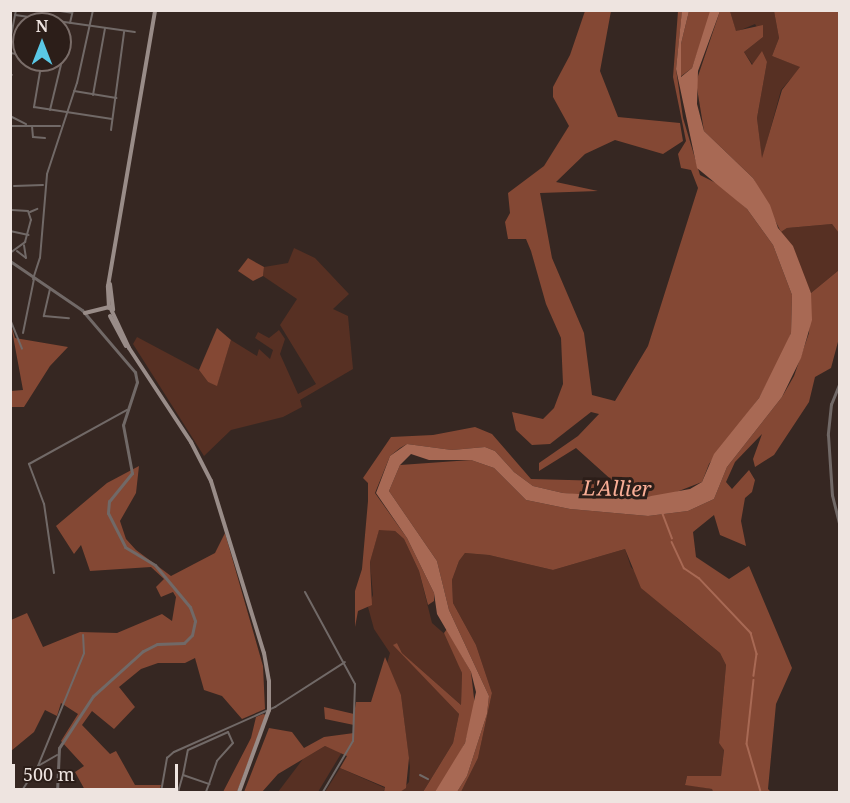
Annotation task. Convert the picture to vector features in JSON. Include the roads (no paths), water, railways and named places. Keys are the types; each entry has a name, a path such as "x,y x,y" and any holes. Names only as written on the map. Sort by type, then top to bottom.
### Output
{"main road":[{"path":"155,10 110,280 110,307 114,328 187,436 211,481 269,676 269,710 239,792"},
{"path":"85,313 110,307"},
{"path":"110,307 129,348"}],"street":[{"path":"54,10 72,12"},
{"path":"23,333 41,247 45,185 60,126 74,91 93,10"},
{"path":"72,23 135,32"},
{"path":"93,95 105,28"},
{"path":"111,130 117,98 123,32"},
{"path":"39,72 33,103 50,110 112,119"},
{"path":"50,110 59,72"},
{"path":"74,91 117,98"},
{"path":"12,117 12,126 19,124 60,126"},
{"path":"12,117 19,124"},
{"path":"30,126 33,137 45,138"},
{"path":"14,186 45,185"},
{"path":"12,210 30,212 37,209"},
{"path":"10,253 24,245 29,235 30,212"},
{"path":"10,231 29,235"},
{"path":"17,251 26,258 24,245"},
{"path":"10,261 85,313 136,375 123,425 132,473 109,501 108,513 126,548 153,563 190,607 195,627 181,644 158,644 133,658 93,696 57,755 38,766"},
{"path":"50,289 43,315 69,318"},
{"path":"10,319 22,349"},
{"path":"840,382 831,404 828,435 832,495 840,528"},
{"path":"54,573 44,504 29,464 127,410"},
{"path":"305,592 356,684 355,731 323,792"},
{"path":"21,792 38,766 84,653 83,634"},
{"path":"161,792 170,755 269,710 345,662"},
{"path":"178,792 188,750 228,732 233,743 217,761 206,792"},
{"path":"57,755 60,777 57,792"},
{"path":"420,774 428,779"},
{"path":"183,775 209,783"}],"waterway":[{"path":"663,514 672,538"},
{"path":"672,542 684,568 699,578 751,633 757,654 754,676"},
{"path":"754,680 747,744 761,792"}],"water label":[{"name":"L'Allier","path":"617,488"}]}
